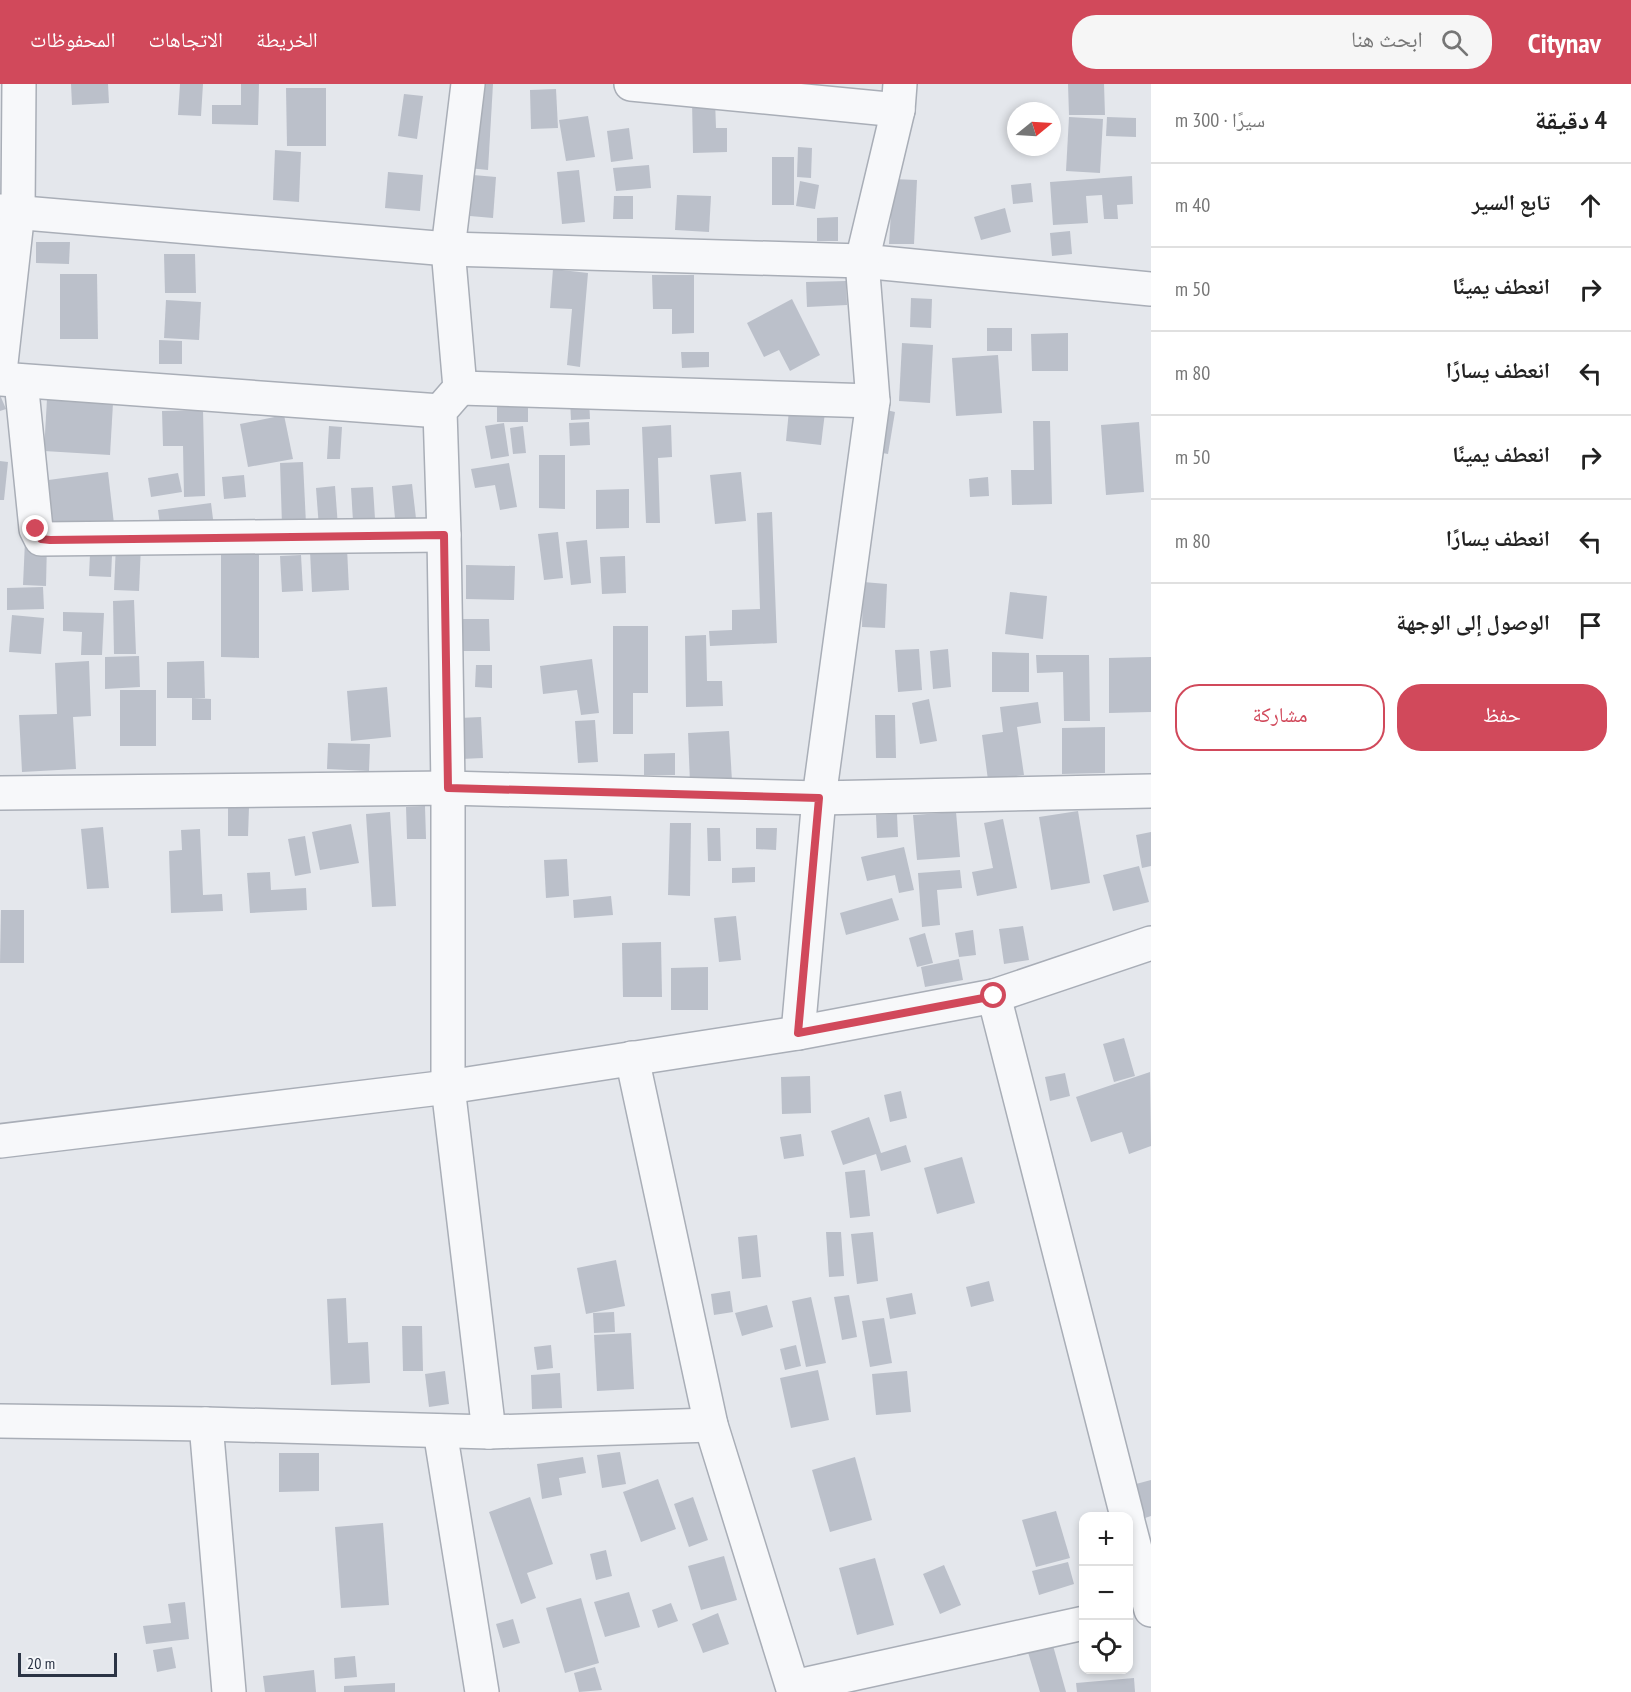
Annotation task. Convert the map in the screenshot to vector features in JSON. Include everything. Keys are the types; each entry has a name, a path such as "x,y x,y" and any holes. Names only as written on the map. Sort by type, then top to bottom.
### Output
{"street":[{"path":"19,84 9,211 7,377 36,529 41,539 444,535"},
{"path":"468,84 448,249 450,399 444,535 448,788 448,1087 489,1432"},
{"path":"631,84 899,97 862,261 873,401 819,798 798,1033"},
{"path":"9,211 448,249 862,261 1151,289"},
{"path":"7,377 450,399 873,401"},
{"path":"0,793 448,788 819,798 1151,791"},
{"path":"0,1141 448,1087 798,1033 994,996 1151,943"},
{"path":"994,996 1126,1512"},
{"path":"632,1058 711,1425 793,1689 1079,1624"},
{"path":"0,1421 489,1432 711,1425"},
{"path":"206,1424 229,1692"},
{"path":"440,1431 482,1692"},
{"path":"1133,1541 1151,1609 1133,1612"}],"building":[{"path":"71,84 108,84 109,103 72,105"},
{"path":"180,84 203,84 201,116 178,115"},
{"path":"241,84 259,84 258,125 212,124 212,105 241,105"},
{"path":"473,84 493,84 488,170 468,168"},
{"path":"1068,84 1104,84 1105,115 1069,115"},
{"path":"286,88 326,88 326,146 287,146"},
{"path":"556,89 558,128 531,129 530,90"},
{"path":"404,94 423,96 417,139 398,136"},
{"path":"692,100 715,100 716,128 727,128 727,152 693,153"},
{"path":"588,116 595,157 566,161 559,120"},
{"path":"1069,117 1103,119 1100,173 1066,171"},
{"path":"1107,117 1136,118 1136,137 1106,136"},
{"path":"629,128 633,159 611,162 607,131"},
{"path":"798,147 812,148 811,178 797,177"},
{"path":"275,150 301,152 299,202 273,200"},
{"path":"772,157 794,157 794,205 772,205"},
{"path":"649,165 651,188 616,191 613,168"},
{"path":"579,170 585,222 562,224 557,172"},
{"path":"388,172 423,175 420,211 385,208"},
{"path":"473,175 496,177 493,218 470,216"},
{"path":"1132,176 1133,204 1117,205 1118,219 1104,219 1102,195 1086,196 1088,223 1053,225 1050,182"},
{"path":"893,179 917,180 914,244 889,244"},
{"path":"800,181 819,185 815,209 796,206"},
{"path":"1031,183 1033,202 1013,204 1011,185"},
{"path":"677,195 711,196 709,232 675,230"},
{"path":"614,196 633,196 633,219 613,219"},
{"path":"1005,208 1011,232 981,240 974,217"},
{"path":"838,217 838,241 817,241 817,218"},
{"path":"1070,231 1072,254 1052,256 1050,233"},
{"path":"36,242 70,242 69,264 36,263"},
{"path":"164,254 195,254 196,293 165,293"},
{"path":"553,269 588,273 580,367 567,365 572,309 550,308"},
{"path":"60,274 97,274 98,339 60,339"},
{"path":"652,275 694,275 694,333 672,334 672,309 653,309"},
{"path":"846,281 847,305 807,307 806,282"},
{"path":"911,298 932,299 931,328 910,327"},
{"path":"792,299 820,355 790,371 779,350 764,357 747,323"},
{"path":"166,300 201,302 199,340 164,338"},
{"path":"987,328 1012,328 1012,351 987,351"},
{"path":"1068,333 1068,371 1032,371 1031,334"},
{"path":"159,340 182,341 182,364 159,364"},
{"path":"902,343 933,345 930,403 899,401"},
{"path":"681,352 709,352 709,367 682,368"},
{"path":"998,355 1002,413 956,416 952,358"},
{"path":"497,391 528,392 528,422 497,422"},
{"path":"0,395 6,409 0,411"},
{"path":"47,399 113,403 110,455 44,451"},
{"path":"570,400 589,400 590,419 571,420"},
{"path":"790,400 826,404 821,445 786,441"},
{"path":"878,408 895,412 888,454 871,451"},
{"path":"203,410 205,496 184,497 183,446 163,446 162,411"},
{"path":"284,415 293,459 248,467 240,424"},
{"path":"1033,421 1050,421 1052,504 1012,505 1011,470 1034,470"},
{"path":"589,422 590,445 570,446 569,423"},
{"path":"1139,422 1144,492 1106,495 1101,425"},
{"path":"504,423 509,456 491,459 485,426"},
{"path":"671,425 672,457 658,458 660,523 646,523 642,427"},
{"path":"329,426 342,427 340,459 327,459"},
{"path":"523,426 526,453 513,454 510,428"},
{"path":"539,455 565,455 565,509 539,508"},
{"path":"0,461 8,462 4,500 0,500"},
{"path":"303,462 306,524 282,525 280,463"},
{"path":"509,463 517,507 500,510 495,485 475,488 471,469"},
{"path":"108,472 114,524 47,533 41,481"},
{"path":"741,472 746,521 715,524 710,475"},
{"path":"178,473 182,492 151,497 148,478"},
{"path":"244,475 246,497 224,499 222,477"},
{"path":"988,477 989,496 970,497 969,479"},
{"path":"412,484 417,527 396,529 392,486"},
{"path":"335,486 338,527 319,528 316,488"},
{"path":"373,487 375,519 353,521 351,488"},
{"path":"629,489 629,528 596,529 596,490"},
{"path":"211,503 214,527 161,533 158,510"},
{"path":"772,512 777,643 710,646 709,631 732,630 732,610 760,609 757,513"},
{"path":"558,532 563,578 544,580 538,534"},
{"path":"587,540 591,583 571,585 566,542"},
{"path":"25,541 47,541 46,586 23,585"},
{"path":"116,544 141,545 139,591 114,590"},
{"path":"221,547 259,547 259,658 221,657"},
{"path":"347,548 349,590 312,592 310,551"},
{"path":"90,554 112,555 111,577 89,576"},
{"path":"301,555 303,591 282,592 280,556"},
{"path":"625,556 626,593 602,594 600,557"},
{"path":"466,565 515,566 514,600 466,599"},
{"path":"863,582 887,584 885,628 862,627"},
{"path":"43,587 44,609 7,610 7,588"},
{"path":"1010,592 1047,596 1043,639 1005,634"},
{"path":"134,600 136,654 114,654 113,601"},
{"path":"63,612 104,613 102,655 81,655 82,632 63,631"},
{"path":"12,615 44,618 41,654 9,652"},
{"path":"458,619 489,619 490,651 459,651"},
{"path":"613,626 648,626 648,693 633,693 633,734 613,734"},
{"path":"706,635 707,681 722,681 723,706 686,707 685,636"},
{"path":"919,649 922,690 898,692 895,650"},
{"path":"948,649 951,687 933,689 930,651"},
{"path":"992,652 1029,653 1029,692 992,692"},
{"path":"1036,655 1089,655 1090,721 1064,721 1063,672 1037,673"},
{"path":"139,656 140,687 105,689 105,657"},
{"path":"1151,657 1151,712 1109,713 1109,658"},
{"path":"592,659 599,713 581,715 577,690 543,694 540,666"},
{"path":"89,661 91,716 73,717 76,769 22,772 19,715 57,714 55,663"},
{"path":"204,661 205,698 167,698 167,662"},
{"path":"476,665 492,665 492,688 475,687"},
{"path":"387,687 391,737 351,741 347,691"},
{"path":"120,690 156,690 156,746 120,746"},
{"path":"192,698 211,699 211,720 192,720"},
{"path":"929,699 937,741 920,744 912,703"},
{"path":"1038,702 1041,723 1017,727 1024,775 988,780 982,735 1003,732 1000,707"},
{"path":"875,715 895,715 896,758 876,758"},
{"path":"481,717 483,758 461,759 459,718"},
{"path":"595,720 598,762 578,763 575,721"},
{"path":"1105,727 1105,773 1062,774 1062,728"},
{"path":"729,731 732,781 690,783 688,733"},
{"path":"328,743 370,744 369,771 327,769"},
{"path":"675,753 675,775 644,775 644,754"},
{"path":"425,806 426,839 407,839 406,807"},
{"path":"228,807 249,807 248,836 228,836"},
{"path":"1078,811 1090,883 1051,890 1039,817"},
{"path":"390,812 396,906 372,907 366,814"},
{"path":"956,812 960,857 917,860 913,815"},
{"path":"897,814 898,837 877,838 876,815"},
{"path":"1003,819 1017,888 977,896 972,872 993,868 984,823"},
{"path":"670,823 691,823 690,896 668,895"},
{"path":"351,824 359,863 320,870 312,832"},
{"path":"103,827 109,888 87,889 81,829"},
{"path":"707,828 720,828 721,861 708,861"},
{"path":"756,828 777,828 776,850 756,849"},
{"path":"200,829 203,895 222,894 223,911 171,913 169,851 182,850 181,830"},
{"path":"1151,832 1151,866 1142,868 1136,835"},
{"path":"305,836 311,873 295,876 288,839"},
{"path":"904,847 914,890 899,893 895,875 867,881 861,857"},
{"path":"567,859 569,896 546,898 544,860"},
{"path":"1139,866 1149,902 1113,911 1103,875"},
{"path":"755,867 755,882 732,883 732,868"},
{"path":"960,870 962,888 937,890 940,925 922,927 918,873"},
{"path":"270,872 271,890 306,888 307,910 250,913 247,873"},
{"path":"611,896 613,915 574,918 573,900"},
{"path":"892,898 899,920 846,935 840,913"},
{"path":"1,910 24,910 24,963 0,963"},
{"path":"736,916 741,960 719,962 714,918"},
{"path":"1023,926 1029,960 1004,964 999,929"},
{"path":"973,930 976,955 959,957 955,933"},
{"path":"925,933 933,963 917,967 909,938"},
{"path":"661,942 662,997 623,997 622,943"},
{"path":"959,959 963,980 925,987 921,967"},
{"path":"708,967 708,1010 671,1010 671,968"},
{"path":"1124,1038 1135,1076 1114,1082 1103,1044"},
{"path":"1150,1072 1151,1146 1129,1154 1122,1132 1091,1142 1076,1097"},
{"path":"1065,1073 1070,1096 1050,1101 1045,1077"},
{"path":"810,1076 811,1113 782,1114 781,1077"},
{"path":"901,1091 907,1118 890,1122 884,1095"},
{"path":"869,1117 881,1153 906,1145 911,1162 881,1171 876,1154 843,1165 831,1131"},
{"path":"801,1134 804,1156 784,1159 780,1137"},
{"path":"962,1157 975,1203 937,1214 924,1168"},
{"path":"865,1170 870,1216 850,1218 845,1172"},
{"path":"826,1232 841,1232 844,1276 829,1277"},
{"path":"873,1232 878,1281 857,1284 851,1234"},
{"path":"757,1235 761,1277 742,1279 738,1237"},
{"path":"616,1260 625,1306 586,1314 577,1268"},
{"path":"989,1281 994,1301 971,1307 966,1287"},
{"path":"730,1291 733,1312 714,1315 711,1294"},
{"path":"912,1293 916,1314 890,1319 886,1298"},
{"path":"849,1295 857,1337 842,1340 834,1297"},
{"path":"811,1297 826,1363 806,1367 792,1301"},
{"path":"346,1298 348,1343 368,1342 370,1383 331,1385 327,1299"},
{"path":"767,1305 773,1327 742,1336 735,1313"},
{"path":"614,1312 615,1332 594,1333 593,1313"},
{"path":"884,1318 892,1363 870,1367 862,1321"},
{"path":"402,1326 422,1326 423,1371 403,1371"},
{"path":"631,1333 634,1389 597,1391 594,1335"},
{"path":"551,1345 553,1368 537,1370 534,1347"},
{"path":"796,1345 801,1366 785,1370 780,1349"},
{"path":"818,1370 829,1420 791,1428 780,1378"},
{"path":"445,1371 449,1404 429,1407 425,1374"},
{"path":"907,1371 911,1412 876,1415 872,1374"},
{"path":"560,1373 562,1408 532,1409 531,1375"},
{"path":"620,1452 626,1484 602,1488 597,1455"},
{"path":"279,1453 319,1453 319,1491 279,1492"},
{"path":"583,1457 586,1473 559,1478 562,1495 542,1499 537,1464"},
{"path":"855,1457 872,1520 830,1532 812,1470"},
{"path":"658,1479 676,1529 641,1542 623,1492"},
{"path":"1151,1480 1151,1516 1145,1518 1136,1484"},
{"path":"530,1497 553,1564 527,1573 536,1598 521,1604 489,1512"},
{"path":"693,1497 708,1540 689,1547 674,1504"},
{"path":"1056,1511 1070,1558 1036,1567 1022,1520"},
{"path":"383,1523 389,1605 341,1608 335,1527"},
{"path":"606,1550 612,1576 596,1580 590,1554"},
{"path":"724,1556 737,1600 701,1610 688,1566"},
{"path":"875,1558 894,1625 857,1635 839,1568"},
{"path":"1068,1562 1074,1584 1039,1595 1032,1571"},
{"path":"944,1565 961,1605 940,1614 923,1574"},
{"path":"629,1592 640,1627 605,1637 594,1602"},
{"path":"581,1598 599,1663 565,1673 546,1608"},
{"path":"185,1602 189,1639 146,1644 143,1626 171,1623 168,1604"},
{"path":"671,1603 678,1621 658,1628 652,1610"},
{"path":"718,1613 729,1644 703,1653 692,1624"},
{"path":"513,1619 520,1643 503,1648 496,1624"},
{"path":"1052,1642 1066,1692 1040,1692 1027,1649"},
{"path":"172,1647 176,1668 157,1672 153,1650"},
{"path":"355,1656 357,1677 335,1679 334,1658"},
{"path":"595,1667 602,1690 579,1692 574,1673"},
{"path":"314,1670 316,1692 265,1692 263,1676"},
{"path":"1134,1678 1135,1692 1077,1692 1076,1683"},
{"path":"395,1683 395,1692 344,1692 344,1686"}],"route":[{"path":"36,529 41,539 50,540 444,535 448,788 819,798 798,1033 994,996"}]}
